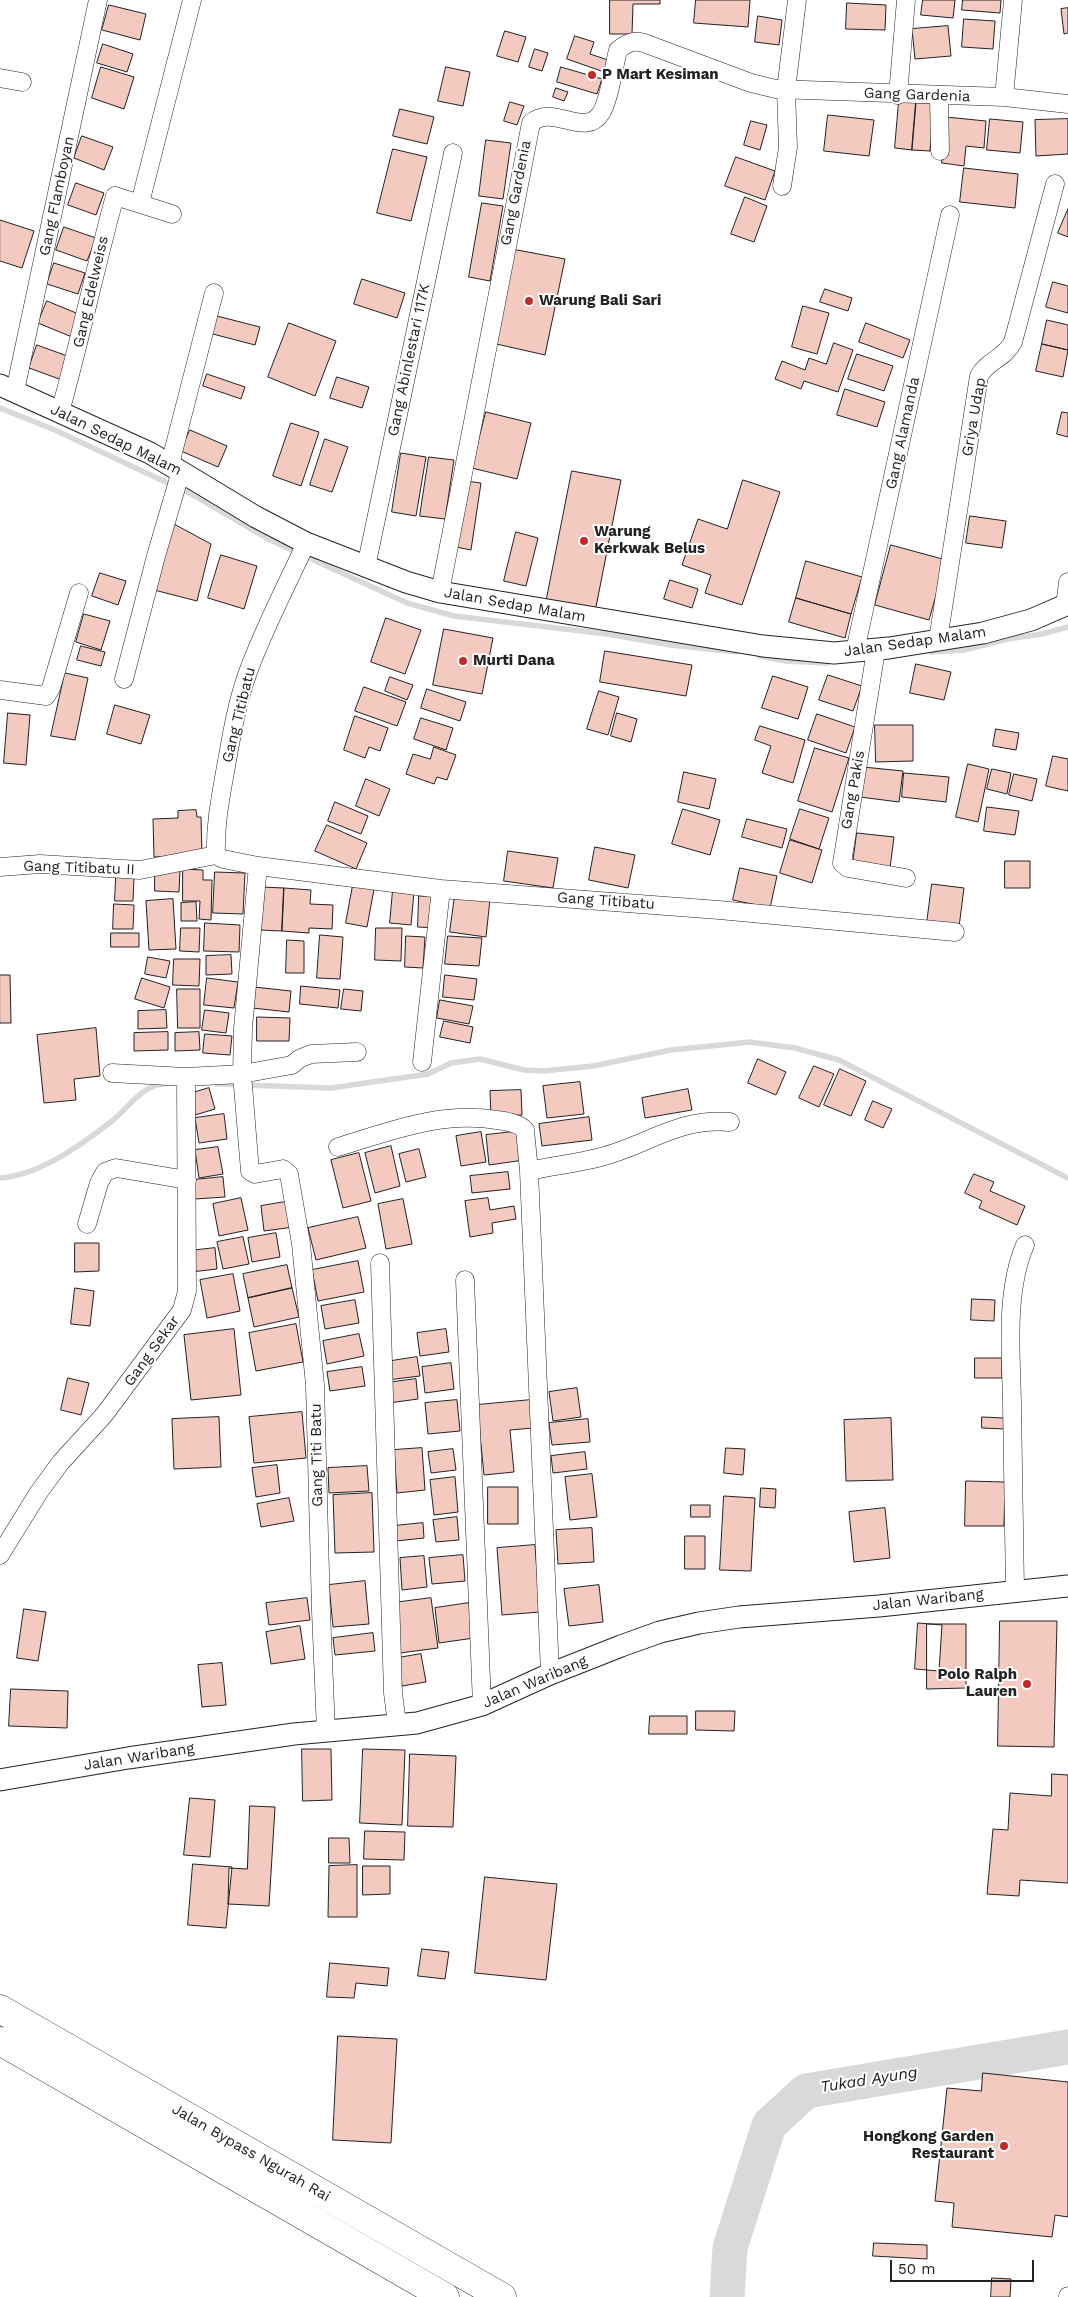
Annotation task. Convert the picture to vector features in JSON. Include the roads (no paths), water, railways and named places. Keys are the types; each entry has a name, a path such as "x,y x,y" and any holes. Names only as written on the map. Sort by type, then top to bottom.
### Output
{"highway":[{"name":"Jalan Bypass Ngurah Rai","path":"0,2008 502,2297"},
{"name":"Jalan Bypass Ngurah Rai","path":"0,2041 445,2297"}],"street":[{"name":"Gang Flamboyan","path":"8,388 98,0"},
{"path":"140,204 192,0"},
{"path":"782,186 788,147 786,90 797,0"},
{"path":"898,95 906,0"},
{"path":"1004,97 1013,0"},
{"name":"Gang Gardenia","path":"440,592 531,123 538,117 549,115 582,124 592,122 601,114 618,50 626,44 636,41 751,83 786,90 1004,97 1068,104"},
{"path":"0,78 22,82"},
{"path":"939,96 940,150"},
{"name":"Gang Abinlestari 117K","path":"366,566 453,153"},
{"name":"Griya Udap","path":"938,640 979,376 983,369 1008,352 1013,342 1055,184"},
{"name":"Gang Edelweiss","path":"60,412 77,352 94,269 115,196 172,214"},
{"name":"Gang Alamanda","path":"870,655 950,215"},
{"path":"124,680 176,477 214,293"},
{"name":"Jalan Sedap Malam","path":"8,388 60,412 176,477 256,517 302,551 366,566 440,592 762,646 812,652 870,655 938,640 997,630 1031,620 1067,605"},
{"name":"Gang Titibatu","path":"302,551 260,639 246,677 234,721 215,830 216,855 220,858 258,866 441,889 719,910 955,932"},
{"path":"1067,605 1068,582"},
{"path":"0,690 46,696 51,688 80,593"},
{"name":"Gang Pakis","path":"870,655 842,863 848,868 906,878"},
{"name":"Gang Titibatu II","path":"0,867 40,864 140,870 216,855"},
{"path":"243,1082 246,984 258,866"},
{"path":"422,1062 441,889"},
{"path":"112,1073 186,1082 243,1082 292,1065 299,1059 311,1054 357,1052"},
{"name":"Gang Sekar","path":"0,1554 55,1470 104,1415 182,1310 187,1291 186,1082"},
{"name":"Gang Titi Batu","path":"243,1082 249,1170 255,1174 283,1169 287,1172 291,1180 301,1244 315,1385 326,1731"},
{"path":"338,1147 424,1121 473,1116 502,1120 523,1128 527,1139 529,1171 550,1674"},
{"path":"529,1171 602,1157 690,1124 710,1120 730,1122"},
{"path":"87,1224 99,1183 105,1172 116,1168 186,1180"},
{"path":"1015,1590 1012,1364 1013,1284 1016,1268 1025,1245"},
{"path":"380,1263 393,1693 397,1724"},
{"path":"465,1280 482,1705"},
{"name":"Jalan Waribang","path":"0,1780 142,1756 326,1731 417,1723 482,1705 550,1674 660,1632 699,1623 739,1617 879,1606 1015,1590 1068,1586"}],"waterway":[{"path":"0,408 55,430 193,495 268,539 407,603 454,616 607,634 671,645 736,652"},
{"path":"931,652 964,650 1068,627"},
{"path":"759,656 786,661 827,663"},
{"path":"216,1084 331,1088 428,1074 451,1063 480,1059 524,1070 543,1071 593,1066 671,1050 750,1042 795,1048 839,1060 1068,1178"},
{"path":"0,1178 15,1176 45,1165 87,1140 150,1088 165,1084"},
{"name":"Tukad Ayung","path":"727,2297 730,2248 769,2125 806,2091 1068,2047"}],"place":[{"name":"P Mart Kesiman","path":"592,75"},
{"name":"Warung Bali Sari","path":"529,301"},
{"name":"Warung Kerkwak Belus","path":"584,541"},
{"name":"Murti Dana","path":"463,661"},
{"name":"Polo Ralph Lauren","path":"1027,1684"},
{"name":"Hongkong Garden Restaurant","path":"1004,2146"}]}
